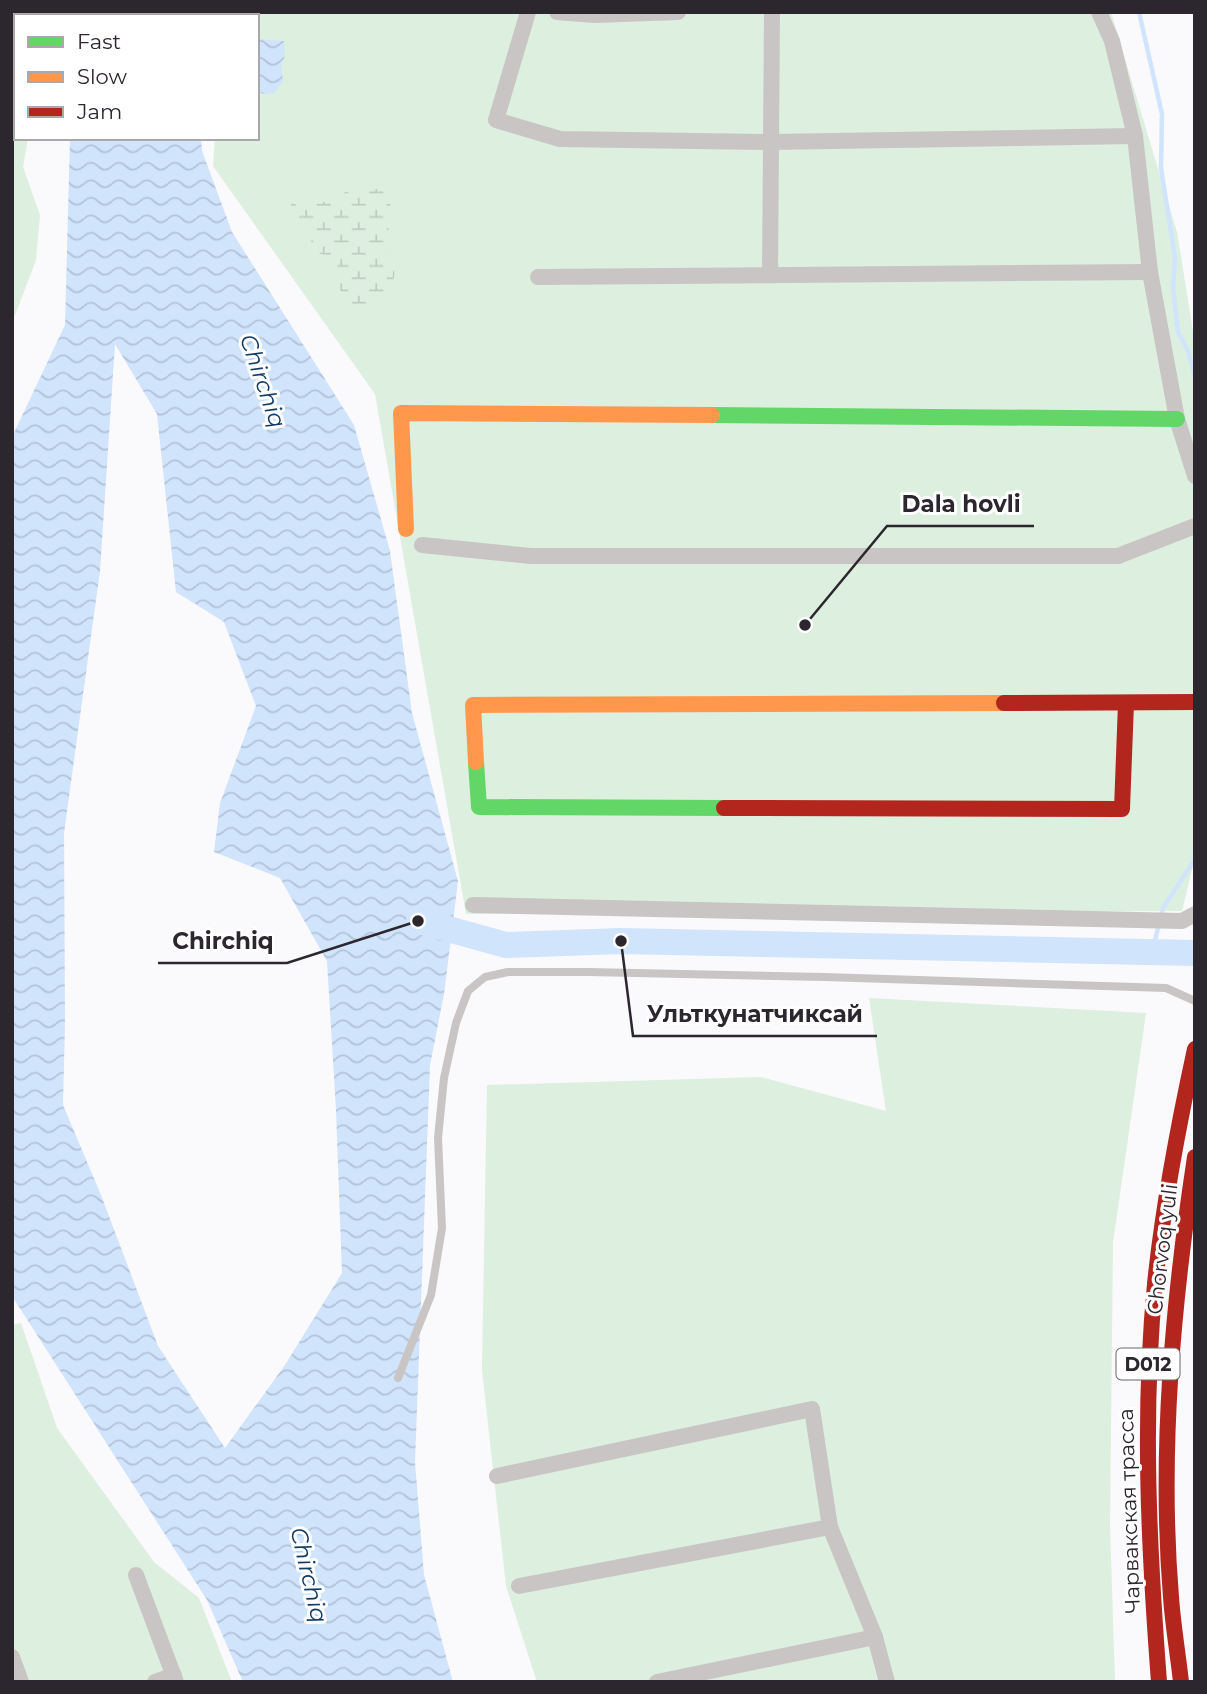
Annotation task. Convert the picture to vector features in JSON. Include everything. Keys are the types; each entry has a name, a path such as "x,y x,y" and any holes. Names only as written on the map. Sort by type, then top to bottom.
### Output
{"main road":[{"path":"406,529 401,413 1177,419"},
{"path":"1126,703 1122,809 479,807 473,705 1195,702"},
{"name":"Чарвакская трасса","path":"1159,1682 1146,1501 1149,1341 1154,1282 1177,1125 1195,1049"},
{"name":"Chorvoq yuli","path":"1181,1682 1171,1598 1169,1402 1177,1285 1195,1157"}],"street":[{"path":"528,12 496,120 560,139 771,142 1135,136"},
{"path":"557,12 678,12"},
{"path":"771,275 772,12"},
{"path":"1099,12 1112,41 1135,136 1150,272 1177,419 1195,476"},
{"path":"538,277 1150,272"},
{"path":"422,545 531,556 1118,556 1195,526"},
{"path":"473,905 1182,921 1195,914"},
{"path":"497,1476 812,1409 830,1527 875,1637 887,1682"},
{"path":"519,1586 830,1527"},
{"path":"136,1575 175,1678 155,1682"},
{"path":"657,1682 875,1637"},
{"path":"12,1657 21,1682"}],"lane":[{"path":"398,1378 431,1295 443,1228 438,1138 443,1078 456,1023 468,991 485,977 508,972 588,972 866,978 1166,988 1195,1000"}],"green space":[{"path":"12,12 39,12 14,14 14,140 28,140 23,167 40,215 36,260 12,323"},
{"path":"1111,12 1177,232 1195,344 1195,857 1182,911 466,914 375,394 213,166 215,140 259,140 259,14 222,14"},
{"path":"382,188 391,194 387,255 396,263 391,298 386,297 369,311 356,307 342,294 337,281 339,272 335,256 320,254 291,212 291,200 297,194 326,202 337,202 345,192"},
{"path":"869,998 1146,1013 1113,1243 1110,1525 1115,1682 537,1682 506,1586 482,1370 487,1085 761,1077 886,1111"},
{"path":"21,1323 57,1428 154,1562 199,1598 232,1682 12,1682 12,1325"}],"water":[{"path":"195,12 196,14 70,14"},
{"path":"259,39 284,41 285,57 281,63 283,82 274,93 263,94 259,91"},
{"path":"70,140 201,140 202,151 232,232 354,425 390,551 412,713 458,881 444,994 430,1065 415,1462 424,1575 453,1682 243,1682 207,1600 12,1296 12,437 65,325","holes":["115,344 157,414 176,592 224,622 256,706 220,803 214,852 280,878 327,961 336,1110 342,1273 285,1365 225,1448 158,1346 101,1195 63,1105 64,833 100,571"]}],"waterway":[{"path":"1139,12 1162,114 1161,168 1175,258 1173,287 1178,332 1188,351 1195,377"},
{"path":"1152,952 1163,908 1195,859"},
{"path":"419,921 506,945 621,941 1195,953"}],"traffic: fast":[{"path":"712,415 1177,419"},
{"path":"476,762 479,807 724,808"}],"traffic: slow":[{"path":"406,529 401,413 712,415"},
{"path":"476,762 473,705 1004,703"}],"traffic: jam":[{"path":"1004,703 1195,702"},
{"path":"724,808 1122,809 1126,703"},
{"path":"1159,1682 1148,1483 1151,1334 1158,1254 1167,1195 1195,1049"},
{"path":"1181,1682 1172,1608 1168,1542 1168,1432 1180,1266 1195,1157"}],"place":[{"name":"Dala hovli","path":"805,625"},
{"name":"Chirchiq","path":"418,921"},
{"name":"Ульткунатчиксай","path":"621,941"}]}
